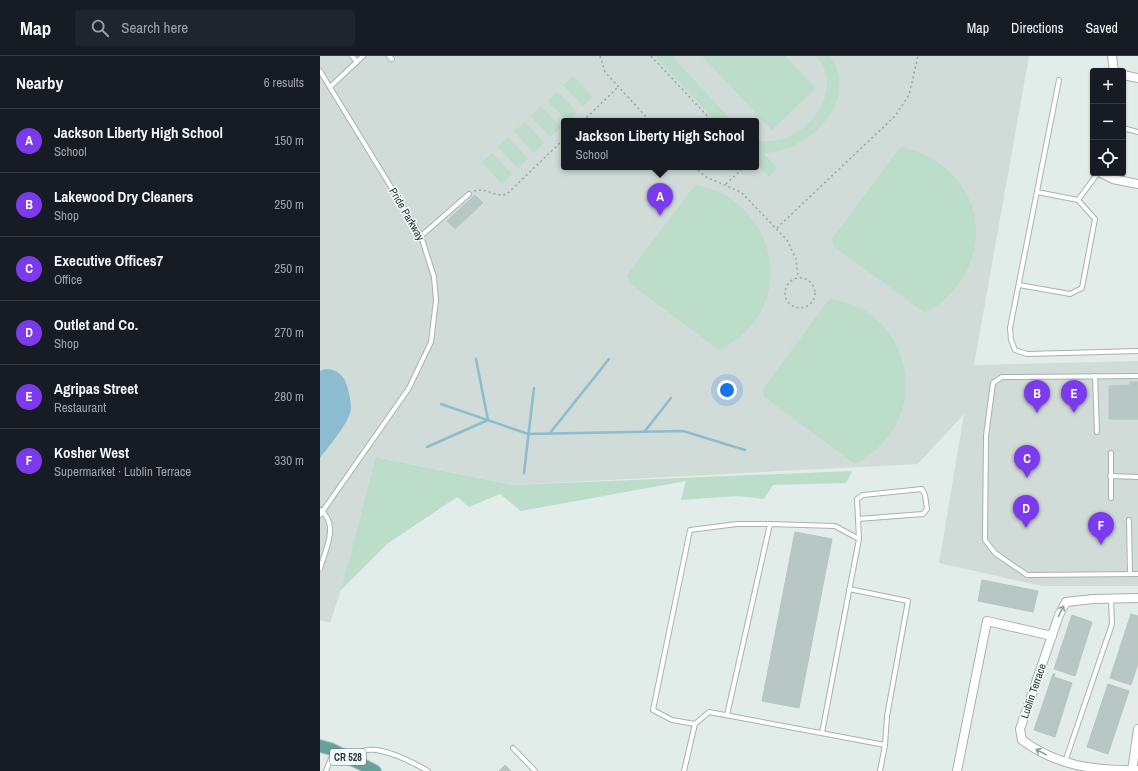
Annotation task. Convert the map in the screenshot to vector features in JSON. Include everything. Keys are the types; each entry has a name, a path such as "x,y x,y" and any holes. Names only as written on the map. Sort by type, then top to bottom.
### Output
{"main road":[{"name":"CR 528","path":"320,746 353,759 375,771"}],"street":[{"path":"1112,56 1114,68"},
{"path":"1126,76 1138,78"},
{"path":"1107,176 1113,179 1138,184"},
{"name":"Lublin Terrace","path":"1134,771 1075,769 1065,762 1039,752 1022,740 1020,729 1059,615 1066,602 1138,598"},
{"path":"958,771 987,621 1052,636"},
{"path":"1134,771 1138,728"}],"lane":[{"path":"352,56 357,62"},
{"path":"330,87 363,56"},
{"name":"Pride Parkway","path":"320,71 421,236 434,277 436,300 430,342 409,388 321,512"},
{"path":"1060,80 1010,328 1011,340 1015,350 1027,354 1138,351"},
{"path":"1126,129 1138,132"},
{"path":"1078,200 1096,176"},
{"path":"1019,285 1070,294 1082,288 1095,220 1078,200 1037,192"},
{"path":"421,236 469,194"},
{"path":"1095,376 1097,432"},
{"path":"1138,376 1002,377 994,384 986,436 985,540 995,553 1027,575 1138,574"},
{"path":"1111,453 1111,498"},
{"path":"1110,476 1138,476"},
{"path":"822,733 859,539 858,519 857,499 862,495 922,489 926,495 927,509 922,514 858,519"},
{"path":"320,569 331,531 328,518 321,512"},
{"path":"1129,520 1130,574"},
{"path":"695,724 672,720 653,710 690,530 737,524 835,526 859,539"},
{"path":"727,715 770,524"},
{"path":"849,589 908,601 887,716 885,745 880,771"},
{"path":"1065,762 1112,624 1111,599"},
{"path":"684,771 695,724 709,712 885,745"},
{"path":"514,748 534,771"},
{"path":"353,759 363,751 374,750 408,760 428,771"},
{"path":"326,771 334,751"}],"path":[{"path":"600,56 605,72 647,118"},
{"path":"651,56 709,118"},
{"path":"776,228 895,116 909,95 918,56"},
{"path":"586,118 618,87"},
{"path":"469,194 476,190 484,190 501,196 507,194 561,142"},
{"path":"698,170 706,177 726,184 741,192 776,228 792,248 798,277"},
{"path":"726,184 741,170"},
{"path":"798,277 810,282 814,286 815,293 810,304 799,309 789,305 784,295 788,285 798,277"}],"shaded area":[{"path":"320,56 1029,56 974,365 1138,361 1138,586 1042,586 939,563 964,414 918,464 512,485 377,457 341,590 330,623 320,620"}],"green space":[{"path":"655,56 672,56 729,118 713,118"},
{"path":"702,56 785,56 816,88 772,130"},
{"path":"816,56 830,56 838,73 839,90 834,106 825,121 812,134 797,144 780,151 763,153 777,168 769,177 759,166 759,140 772,141 788,137 803,128 815,116 823,102 827,86 825,71"},
{"path":"573,76 593,97 583,106 563,85"},
{"path":"557,91 577,112 571,118 565,118 547,101"},
{"path":"541,106 561,128 550,137 531,116"},
{"path":"525,122 544,143 534,153 514,131"},
{"path":"508,137 528,159 518,168 498,147"},
{"path":"900,147 915,151 937,162 956,179 968,198 975,219 976,240 971,261 960,281 945,299 925,313 833,246 832,239"},
{"path":"492,153 512,174 502,184 482,162"},
{"path":"695,185 718,192 737,204 753,220 764,239 770,261 770,283 764,305 748,330 736,340 719,350 629,283 627,275"},
{"path":"830,298 861,308 883,325 893,339 900,354 904,370 906,386 904,403 899,419 883,443 855,464 764,397 763,389"},
{"path":"376,457 512,485 852,471 846,483 773,485 764,499 738,496 681,500 686,481 521,511 500,494 469,507 457,497 387,544 341,590"}],"water":[{"path":"325,369 336,371 344,379 349,394 351,408 350,414 343,427 320,458 320,371"}],"building":[{"path":"475,195 483,203 455,229 447,221"},
{"path":"1130,382 1138,382 1138,419 1109,419 1109,386 1130,385"},
{"path":"795,532 832,539 799,708 762,701"},
{"path":"982,580 1038,591 1033,612 978,601"},
{"path":"1131,614 1138,616 1138,663 1131,685 1110,678"},
{"path":"1072,615 1092,622 1075,676 1054,669"},
{"path":"1053,674 1055,674 1054,677 1072,683 1055,737 1034,730"},
{"path":"1108,684 1129,691 1108,754 1087,747"},
{"path":"505,765 511,771 499,771"}],"waterway":[{"path":"427,447 488,420 476,359"},
{"path":"550,433 609,359"},
{"path":"524,473 534,388"},
{"path":"645,431 671,398"},
{"path":"441,404 528,434 683,431 745,450"}],"place":[{"name":"Jackson Liberty High School","path":"660,216"},
{"name":"Lakewood Dry Cleaners","path":"1037,413"},
{"name":"Agripas Street","path":"1074,413"},
{"name":"Executive Offices7","path":"1027,478"},
{"name":"Outlet and Co.","path":"1026,528"},
{"name":"Kosher West","path":"1101,545"}]}
